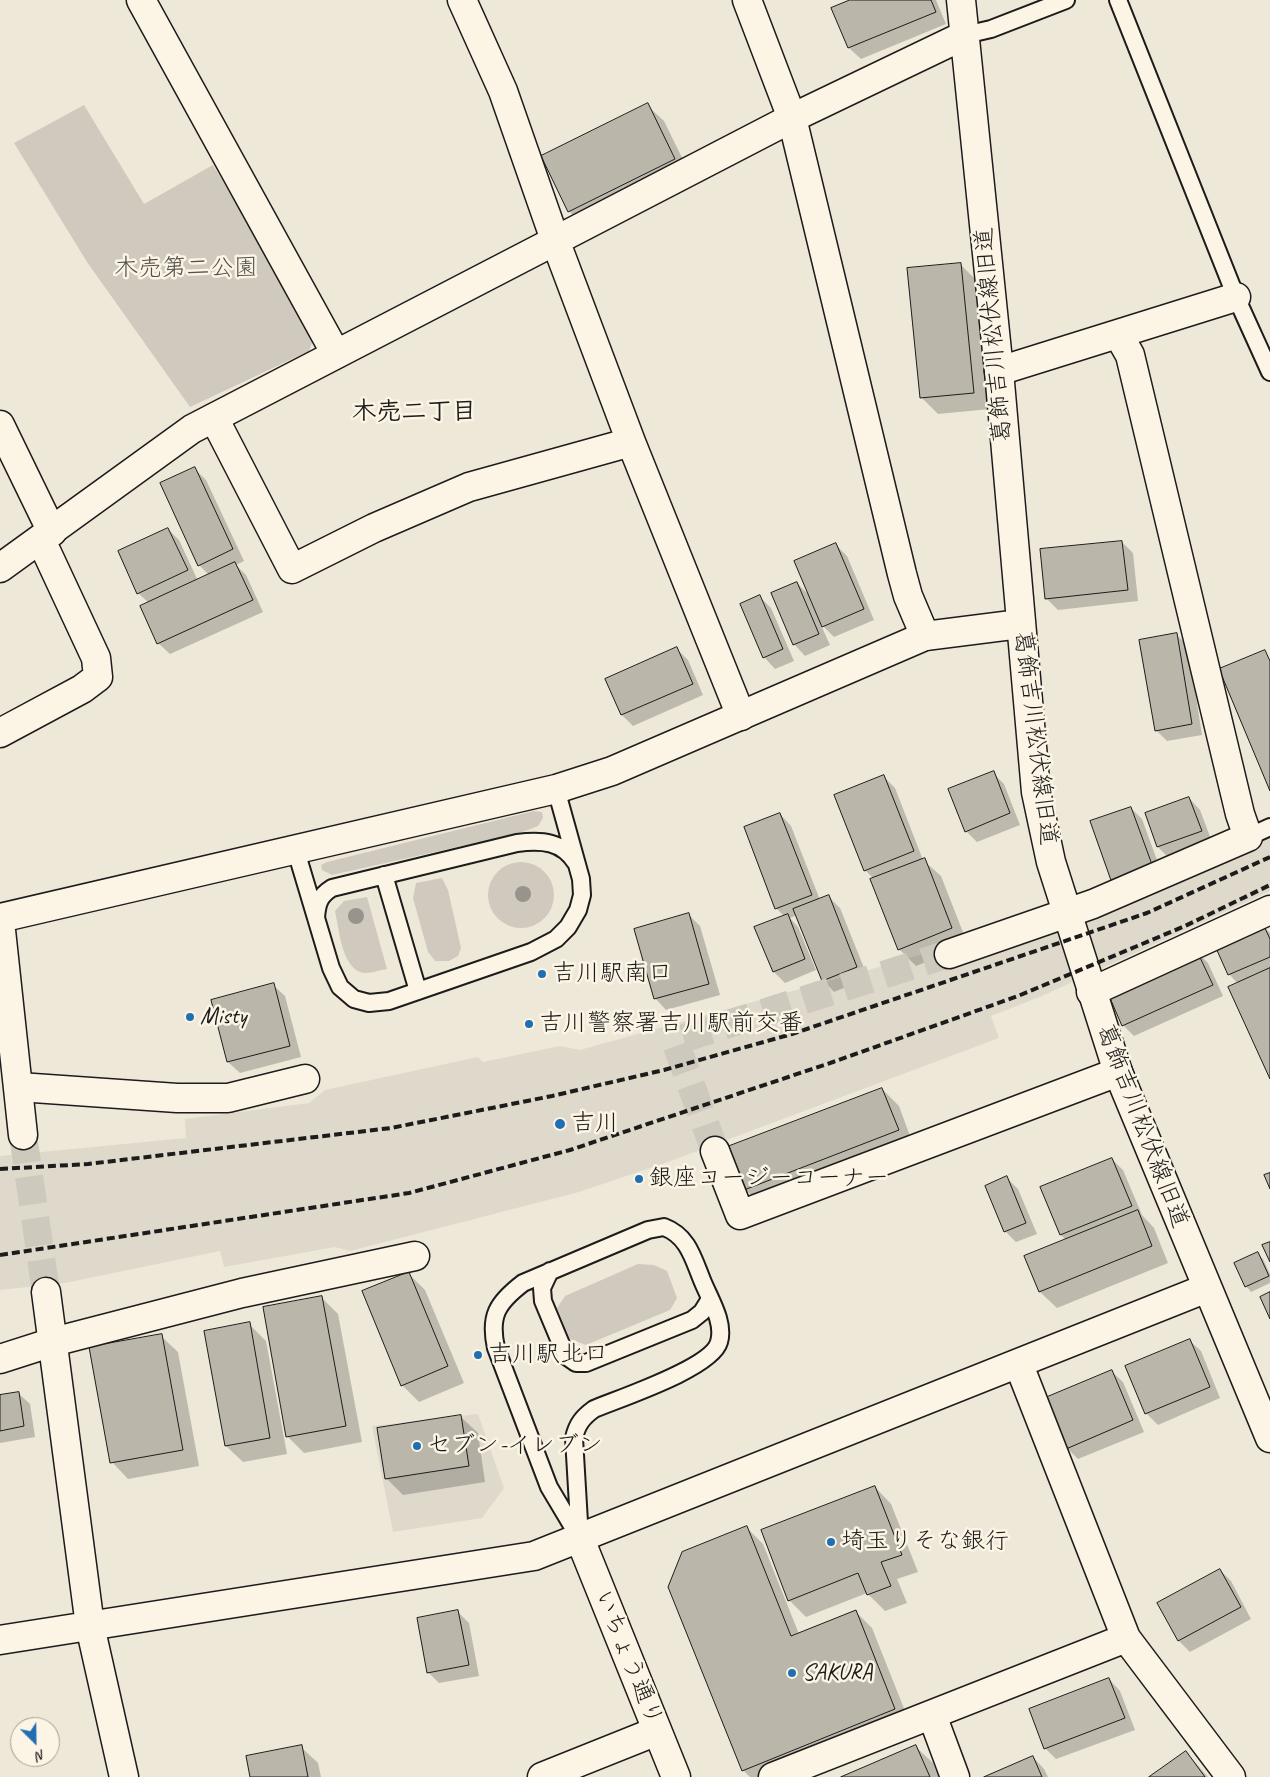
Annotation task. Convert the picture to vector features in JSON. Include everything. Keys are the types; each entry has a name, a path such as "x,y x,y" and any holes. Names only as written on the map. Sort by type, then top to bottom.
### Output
{"street":[{"path":"141,0 336,354"},
{"path":"462,0 503,91 555,240 631,442 741,716"},
{"path":"747,0 792,118 902,574 908,596 924,636"},
{"name":"葛飾吉川松伏線旧道","path":"961,0 998,371 1036,792 1051,862 1066,914 1118,1072 1270,1438"},
{"path":"0,568 192,430 792,118 965,35"},
{"path":"998,371 1236,297"},
{"path":"949,954 1066,914 1259,832 1238,805 1130,355 1118,334"},
{"path":"214,418 292,569 374,528 469,487 631,442"},
{"path":"0,425 96,658 98,678 82,689 0,733"},
{"path":"23,1136 10,1087 0,919 556,789 612,771 924,636 1020,624"},
{"path":"1091,992 1270,910"},
{"path":"715,1151 740,1215 1118,1072"},
{"path":"10,1087 177,1098 228,1098 305,1079"},
{"path":"0,1359 53,1342 242,1293 415,1256"},
{"path":"0,1640 516,1560 580,1538 1019,1365 1207,1288"},
{"path":"46,1292 90,1626 124,1777"},
{"path":"1019,1365 1126,1638 1230,1777"},
{"name":"いちょう通り","path":"580,1538 676,1777"},
{"path":"773,1777 1126,1638"},
{"path":"932,1715 956,1777"},
{"path":"542,1777 657,1730"}],"lane":[{"path":"965,35 991,29 1066,0"},
{"path":"1118,0 1236,297 1270,372"},
{"path":"296,851 331,968 340,987 354,999 369,1003 389,1001 531,952 556,939 568,927 578,910 582,895 578,865 556,789"},
{"path":"316,918 318,903 323,893 332,888 517,843 539,840 551,842 570,853 578,865"},
{"path":"384,875 418,991"},
{"path":"664,1227 677,1232 686,1242 720,1326 719,1342 713,1352 697,1366 594,1409 577,1426 574,1438 580,1538 549,1488 496,1348 492,1331 494,1315 506,1296 523,1283 648,1230 664,1227"},
{"path":"550,1271 542,1288 542,1300 566,1356 576,1363 586,1363 692,1320 702,1312 710,1298"}],"shaded area":[{"path":"1270,838 1270,891 1042,996 991,1016 999,1038 668,1162 579,1192 350,1251 335,1247 224,1267 220,1251 65,1283 0,1290 0,1156 186,1138 185,1119 309,1103 325,1090 478,1057 483,1062 560,1046 580,1050 872,969 1196,872"},
{"path":"478,1414 504,1488 482,1518 393,1532 372,1426"}],"green space":[{"name":"木売第二公園","path":"84,105 144,204 213,165 315,335 309,351 190,407 87,262 14,143"},
{"path":"534,811 542,812 543,818 538,826 520,833 332,875 322,870 321,865 327,862"},
{"path":"521,862 534,865 544,872 551,882 554,895 551,908 544,918 534,925 521,928 508,925 498,918 491,908 488,895 491,882 498,872 508,865"},
{"path":"442,878 448,890 461,948 458,956 449,961 435,961 428,952 413,898 416,883"},
{"path":"367,897 387,969 366,973 354,968 345,954 335,911 344,901"},
{"path":"638,1264 654,1265 667,1271 677,1298 670,1310 586,1345 570,1339 557,1308 565,1296"}],"building":[{"path":"850,0 931,0 936,12 848,48 831,8"},
{"path":"648,103 675,159 568,212 541,156"},
{"path":"961,263 974,393 920,398 907,268"},
{"path":"195,467 233,549 198,566 160,483"},
{"path":"168,528 188,570 137,594 118,551"},
{"path":"1122,541 1128,590 1045,599 1040,549"},
{"path":"836,543 864,609 822,627 794,561"},
{"path":"235,562 253,600 157,644 140,606"},
{"path":"797,582 819,634 793,645 771,593"},
{"path":"760,595 783,649 763,658 740,604"},
{"path":"1177,633 1192,724 1155,731 1139,640"},
{"path":"677,647 693,684 621,715 605,679"},
{"path":"1265,650 1270,661 1270,791 1219,669"},
{"path":"994,771 1010,813 965,832 948,789"},
{"path":"884,775 914,851 864,871 834,795"},
{"path":"1189,797 1202,831 1157,847 1145,813"},
{"path":"1131,807 1154,870 1113,886 1090,821"},
{"path":"780,813 812,895 775,909 744,827"},
{"path":"925,858 952,928 898,950 870,879"},
{"path":"829,895 857,967 822,981 793,909"},
{"path":"689,913 709,984 654,999 634,929"},
{"path":"788,914 805,959 773,972 754,927"},
{"path":"1264,926 1270,939 1270,957 1228,975 1216,948"},
{"path":"1197,951 1213,985 1122,1026 1107,991"},
{"path":"1270,968 1270,1079 1228,987"},
{"path":"274,983 290,1046 227,1062 211,1000"},
{"path":"882,1088 899,1130 744,1190 727,1147"},
{"path":"1112,1158 1132,1206 1060,1235 1040,1187"},
{"path":"1270,1173 1270,1189 1264,1175"},
{"path":"1007,1176 1026,1223 1004,1232 985,1186"},
{"path":"1138,1210 1152,1246 1039,1292 1024,1256"},
{"path":"1270,1242 1270,1262 1262,1245"},
{"path":"1258,1252 1269,1276 1245,1287 1234,1263"},
{"path":"409,1272 448,1366 401,1386 362,1291"},
{"path":"1270,1292 1270,1319 1260,1297"},
{"path":"322,1296 346,1426 286,1437 263,1307"},
{"path":"250,1322 270,1438 225,1446 204,1331"},
{"path":"162,1334 183,1450 110,1463 89,1347"},
{"path":"1190,1339 1210,1387 1145,1414 1125,1366"},
{"path":"1112,1370 1133,1420 1066,1449 1045,1398"},
{"path":"19,1392 24,1426 0,1431 0,1395"},
{"path":"461,1415 469,1466 385,1479 377,1428"},
{"name":"埼玉りそな銀行","path":"875,1486 902,1555 881,1562 891,1586 867,1595 858,1573 788,1601 761,1530"},
{"name":"SAKURA","path":"747,1526 791,1636 856,1610 895,1709 742,1771 668,1587 682,1552"},
{"path":"1220,1569 1241,1607 1178,1641 1157,1603"},
{"path":"458,1610 469,1665 427,1673 417,1618"},
{"path":"1109,1678 1125,1718 1044,1749 1029,1709"},
{"path":"302,1745 308,1777 250,1777 246,1756"},
{"path":"916,1745 930,1777 841,1777"},
{"path":"1186,1751 1205,1777 1149,1777"},
{"path":"1033,1756 1042,1777 984,1777"}],"tunnel":[{"path":"715,1151 675,1041 949,954"},
{"path":"23,1135 46,1292"}],"railway":[{"path":"0,1169 88,1164 391,1128 552,1096 664,1070 792,1034 1147,913 1270,857"},
{"path":"0,1255 409,1193 570,1150 833,1062 1018,996 1185,926 1270,885"}],"place":[{"name":"吉川駅南口","path":"542,974"},
{"name":"Misty","path":"190,1017"},
{"name":"吉川警察署吉川駅前交番","path":"529,1024"},
{"name":"吉川","path":"560,1124"},
{"name":"銀座コージーコーナー","path":"639,1179"},
{"name":"吉川駅北口","path":"478,1355"},
{"name":"セブン-イレブン","path":"417,1446"},
{"name":"埼玉りそな銀行","path":"831,1542"},
{"name":"SAKURA","path":"792,1673"}],"district":[{"name":"木売二丁目","path":"414,412"}]}
